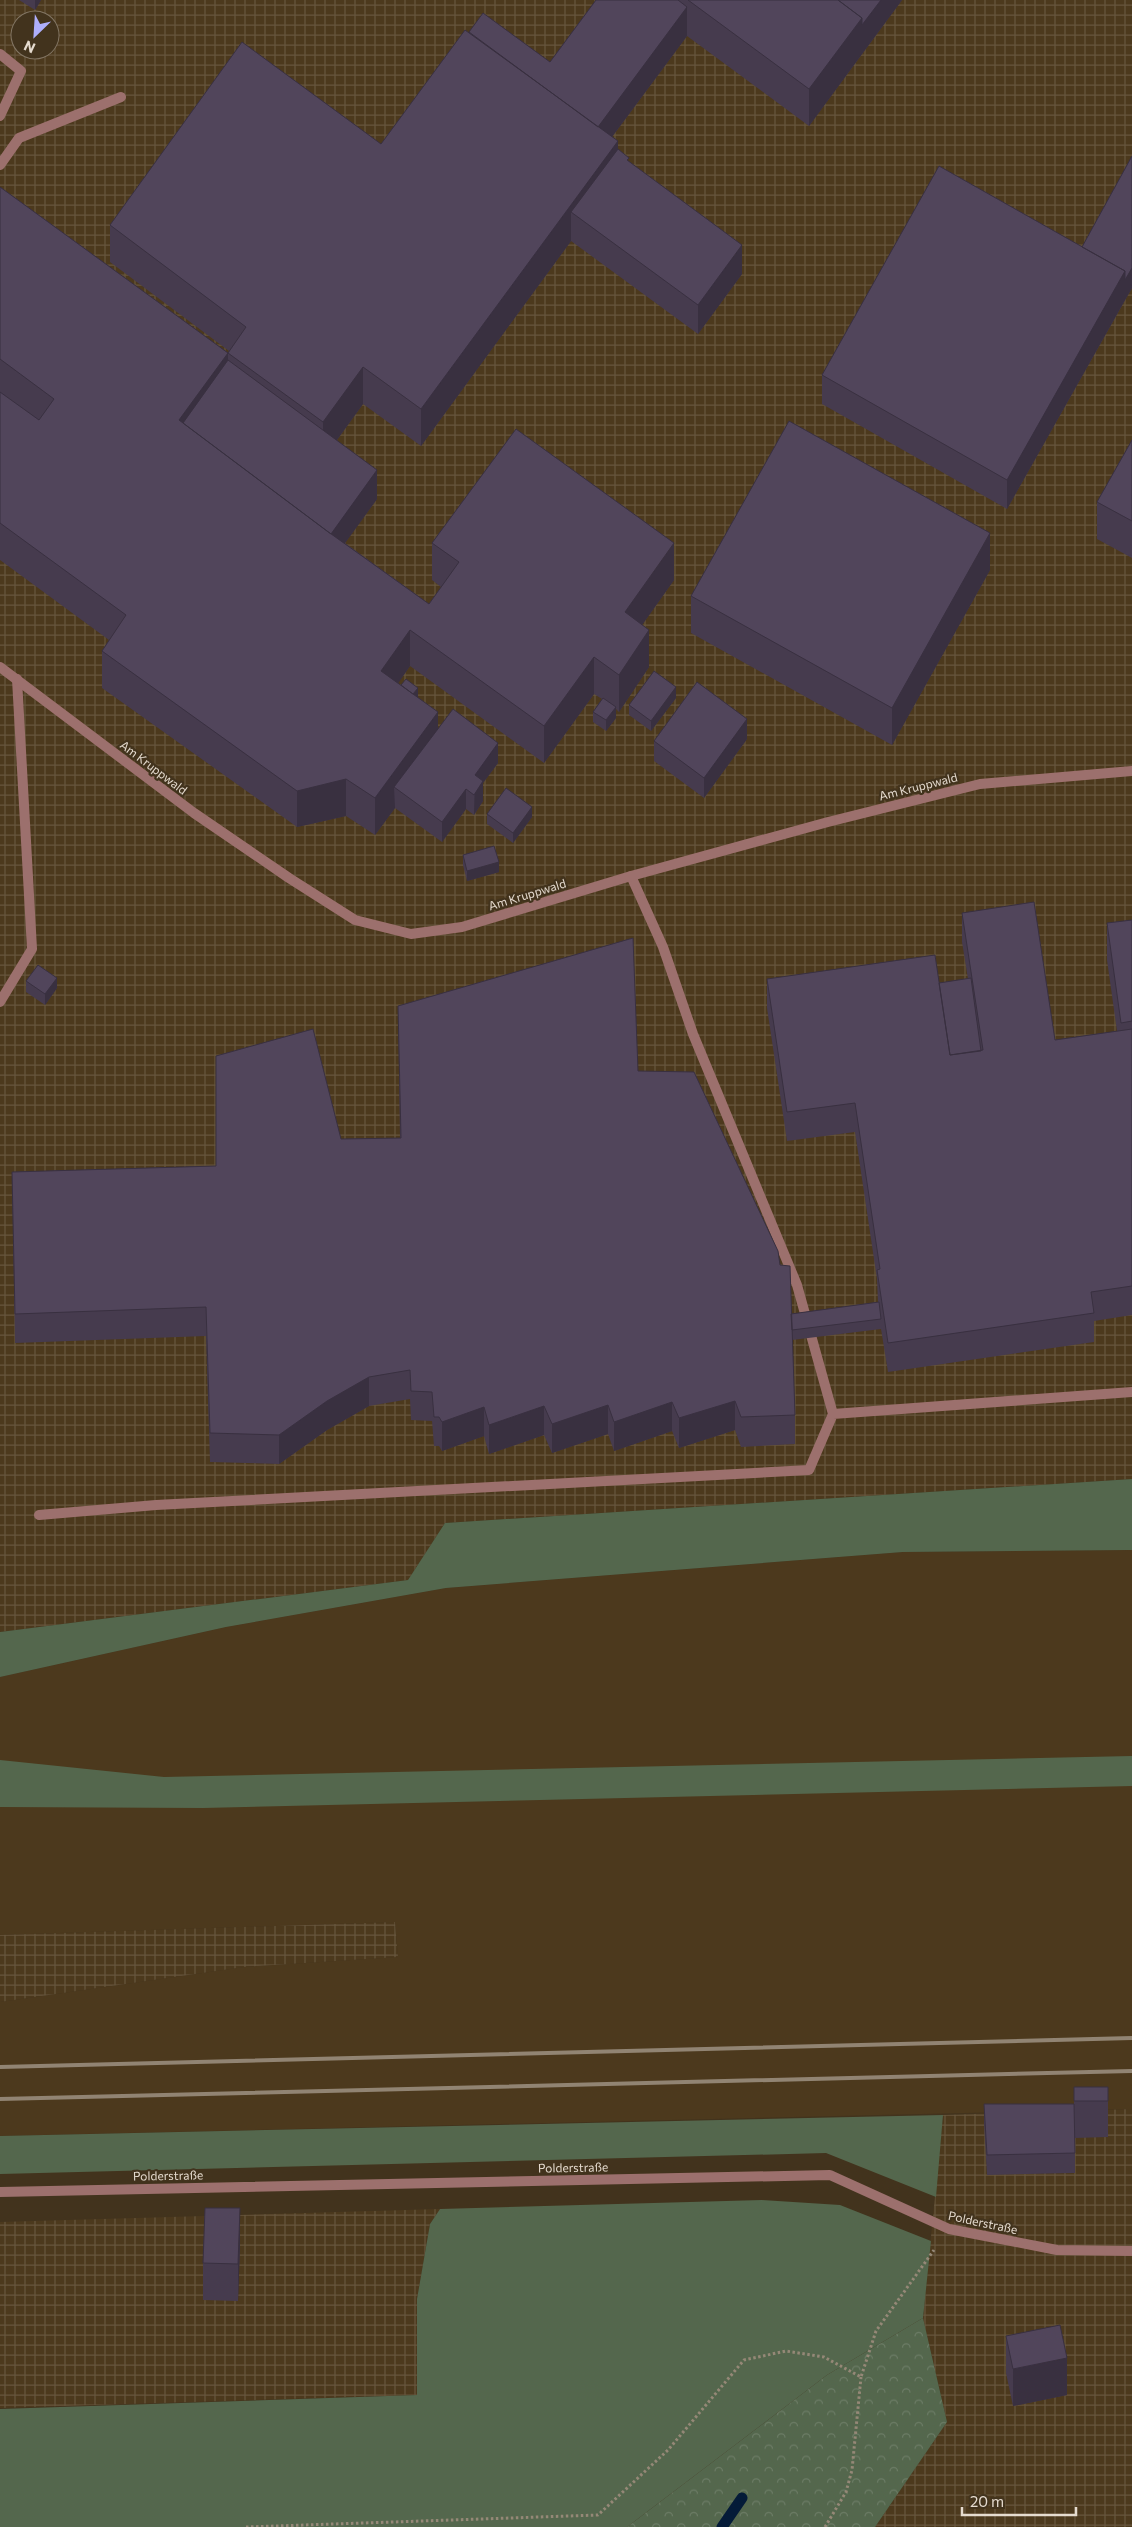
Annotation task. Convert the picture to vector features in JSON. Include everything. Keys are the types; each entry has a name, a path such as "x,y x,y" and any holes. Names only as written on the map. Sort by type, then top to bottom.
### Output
{"street":[{"path":"0,54 21,72 0,116"},
{"path":"0,165 19,138 121,97"},
{"name":"Am Kruppwald","path":"0,667 194,813 355,920 411,934 462,927 631,876 828,822 980,784 1132,771"},
{"path":"0,1002 32,949 17,680"},
{"path":"39,1515 156,1505 809,1470 834,1414 797,1285 693,1034 663,947 631,876"},
{"path":"834,1414 1132,1392"},
{"name":"Polderstraße","path":"0,2192 830,2176 948,2229 1057,2250 1132,2251"}],"path":[{"path":"825,2527 846,2492 852,2470 861,2377 876,2331 948,2229"},
{"path":"246,2527 598,2515 668,2450 744,2360 786,2351 824,2357 861,2377"}],"shaded area":[{"path":"0,0 1132,0 1132,1479 445,1523 408,1580 0,1632"},
{"path":"1132,1550 1132,2109 0,2136 0,2002 244,1967 398,1957 395,1922 0,1935 0,1677 226,1627 446,1588 903,1552"},
{"path":"395,1922 398,1957 244,1967 0,2002 0,1935"},
{"path":"1132,2109 1132,2527 875,2527 947,2422 923,2318 943,2115"},
{"path":"440,2209 430,2224 417,2299 417,2395 0,2408 0,2222"}],"green space":[{"path":"1132,1479 1132,1550 903,1552 446,1588 226,1627 0,1677 0,1632 408,1580 445,1523"},
{"path":"1132,1756 1132,1786 203,1808 0,1807 0,1760 164,1777"},
{"path":"943,2115 936,2197 826,2153 0,2174 0,2136"},
{"path":"762,2200 840,2205 931,2241 923,2318 827,2375 627,2527 0,2527 0,2409 417,2395 417,2299 430,2224 440,2209"},
{"path":"923,2318 947,2422 875,2527 627,2527 827,2375"}],"building":[{"path":"596,0 678,0 687,7 598,127 469,32 483,13 550,62"},
{"path":"688,0 838,0 862,18 809,89"},
{"path":"838,0 881,0 862,25 862,18"},
{"path":"465,30 618,141 421,409 363,367 323,422 228,353 246,327 110,225 242,42 381,144"},
{"path":"618,149 629,158 627,160 742,245 698,305 571,212"},
{"path":"1132,156 1132,268 1125,280 1125,271 1082,247"},
{"path":"939,166 1125,271 1007,480 822,375"},
{"path":"0,187 228,353 179,420 327,531 429,604 459,562 432,543 516,429 674,543 625,612 649,630 619,675 594,657 544,726 410,630 381,671 438,712 375,798 346,779 297,791 102,651 126,615 0,523 0,392 39,420 54,399 0,359"},
{"path":"228,360 377,470 331,534 183,423"},
{"path":"789,421 990,533 892,708 691,596"},
{"path":"1132,440 1132,521 1097,502"},
{"path":"654,671 676,687 651,721 629,705"},
{"path":"406,679 418,688 413,694 401,685"},
{"path":"697,682 747,719 704,778 654,741"},
{"path":"603,698 616,707 606,720 593,712"},
{"path":"453,709 498,743 475,775 483,781 474,795 466,789 442,822 394,787"},
{"path":"506,788 532,807 513,833 487,814"},
{"path":"494,846 499,862 467,871 463,855"},
{"path":"1034,902 1055,1040 1132,1029 1132,1286 1091,1292 1094,1313 888,1343 877,1270 880,1269 855,1103 787,1112 767,979 935,955 950,1055 983,1050 962,913"},
{"path":"1132,920 1132,1021 1121,1023 1107,923"},
{"path":"633,938 638,1071 694,1072 778,1251 780,1265 790,1266 795,1415 741,1417 735,1401 679,1418 672,1402 614,1422 608,1405 552,1424 544,1406 489,1425 484,1407 442,1422 439,1417 434,1417 432,1392 411,1391 410,1370 369,1377 327,1401 279,1435 210,1433 206,1307 15,1314 12,1172 216,1166 216,1056 313,1029 341,1139 401,1138 398,1006"},
{"path":"38,965 57,978 45,994 26,981"},
{"path":"971,978 981,1051 950,1055 939,983"},
{"path":"879,1302 881,1319 792,1330 791,1314"},
{"path":"1074,2087 1108,2087 1108,2101 1074,2101"},
{"path":"984,2104 1074,2104 1075,2153 987,2155"},
{"path":"205,2208 240,2208 238,2264 203,2263"},
{"path":"1060,2325 1067,2358 1013,2369 1006,2336"}],"waterway":[{"path":"722,2527 742,2498"}],"railway":[{"path":"0,2067 1132,2038"},
{"path":"0,2099 1132,2071"}]}
